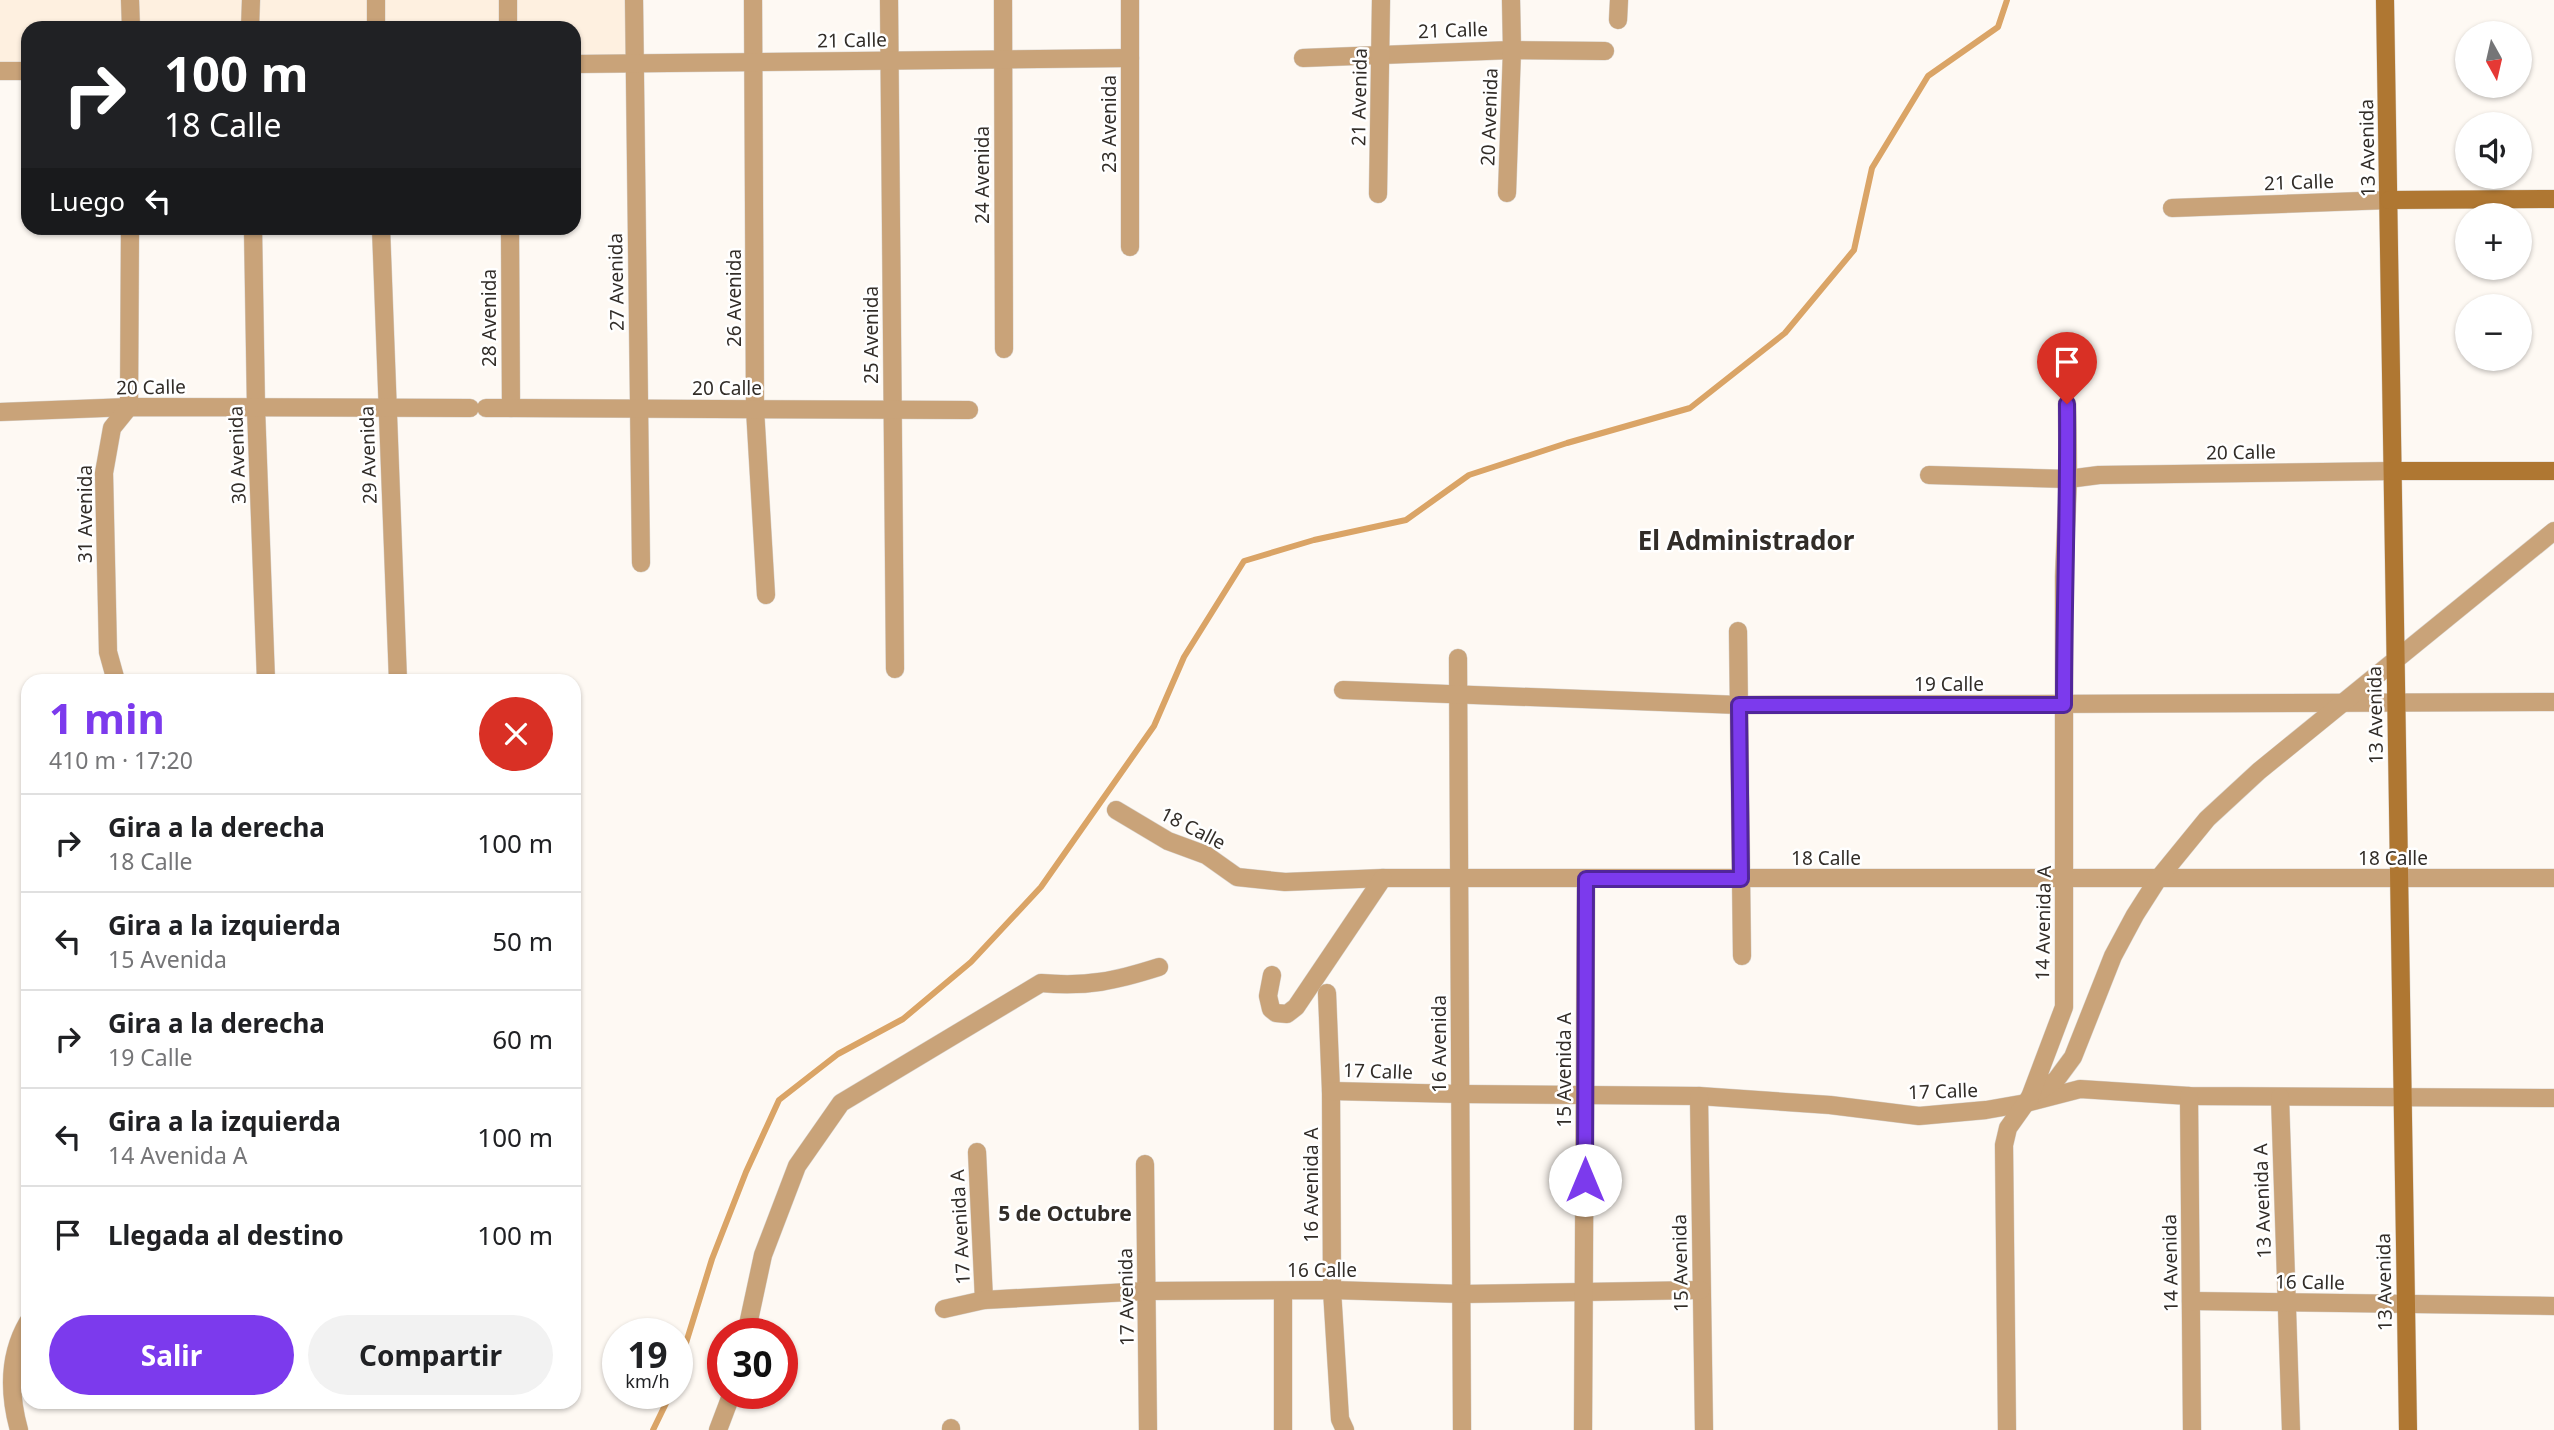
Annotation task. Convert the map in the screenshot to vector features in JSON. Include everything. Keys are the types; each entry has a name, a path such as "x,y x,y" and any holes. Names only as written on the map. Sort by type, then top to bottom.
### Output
{"street":[{"path":"130,0 131,21"},
{"path":"250,21 251,0"},
{"path":"376,0 376,21"},
{"path":"508,0 508,21"},
{"name":"27 Avenida","path":"634,0 641,563"},
{"name":"26 Avenida","path":"753,0 755,409 766,595"},
{"name":"25 Avenida","path":"888,0 895,669"},
{"name":"24 Avenida","path":"1003,0 1004,349"},
{"name":"23 Avenida","path":"1130,0 1130,247"},
{"name":"21 Avenida","path":"1378,194 1381,0"},
{"name":"20 Avenida","path":"1507,193 1511,0"},
{"path":"1618,20 1619,0"},
{"name":"13 Avenida","path":"2385,0 2408,1430"},
{"name":"21 Calle","path":"1303,58 1382,53 1605,51"},
{"name":"21 Calle","path":"581,64 1130,58"},
{"path":"0,71 21,71"},
{"name":"21 Calle","path":"2172,208 2389,200 2554,199"},
{"path":"129,407 130,235"},
{"name":"30 Avenida","path":"253,235 266,674"},
{"name":"29 Avenida","path":"381,235 398,674"},
{"name":"28 Avenida","path":"510,235 511,408"},
{"name":"14 Avenida A","path":"2007,1430 2004,1145 2008,1128 2028,1100 2064,1007 2064,577 2068,479 2067,404"},
{"name":"20 Calle","path":"0,412 129,407 969,410"},
{"name":"31 Avenida","path":"114,674 108,652 104,473 112,428 129,407"},
{"name":"20 Calle","path":"1929,475 2068,479 2099,475 2554,471"},
{"path":"2028,1100 2056,1080 2073,1057 2113,956 2135,915 2158,879 2207,819 2259,771 2554,531"},
{"path":"1738,631 1742,956"},
{"name":"16 Avenida","path":"1458,658 1462,1430"},
{"name":"19 Calle","path":"1343,690 1739,705 2554,702"},
{"name":"18 Calle","path":"1116,810 1168,841 1206,855 1237,877 1285,882 1384,878 2554,878"},
{"path":"1272,975 1268,996 1271,1009 1276,1013 1287,1014 1296,1007 1384,878"},
{"name":"15 Avenida A","path":"1583,1430 1586,879"},
{"path":"749,1318 762,1255 797,1166 841,1103 1041,983 1074,986 1118,980 1159,967"},
{"name":"16 Avenida A","path":"1327,993 1331,1091 1332,1290 1343,1425"},
{"name":"17 Calle","path":"1331,1091 1699,1096 1830,1105 1919,1116 1986,1110 2080,1089 2189,1096 2554,1098"},
{"name":"15 Avenida","path":"1699,1096 1704,1430"},
{"name":"14 Avenida","path":"2189,1096 2192,1430"},
{"name":"13 Avenida A","path":"2280,1097 2291,1430"},
{"name":"17 Avenida A","path":"976,1152 985,1300"},
{"name":"17 Avenida","path":"1145,1164 1148,1430"},
{"name":"16 Calle","path":"944,1309 985,1300 1147,1291 1332,1290 1462,1294 1701,1290"},
{"path":"1283,1291 1283,1430"},
{"name":"16 Calle","path":"2192,1301 2554,1306"},
{"path":"19,1430 11,1399 12,1372 21,1337"},
{"path":"719,1430 726,1409"}],"shaded area":[{"path":"0,0 634,0 634,64 581,65 581,21 21,21 21,71 0,71"}],"waterway":[{"path":"693,1320 712,1259 746,1172 779,1100 838,1054 903,1019 971,962 1041,887 1154,726 1184,657 1244,561 1314,540 1406,520 1469,475 1567,443 1690,408 1785,333 1854,250 1872,168 1928,76 1998,27 2007,0"},
{"path":"653,1430 663,1409"}],"district":[{"name":"El Administrador","path":"1746,541"},
{"name":"5 de Octubre","path":"1065,1214"}],"route":[{"path":"1585,1180 1586,879 1741,879 1739,705 2064,705 2067,404"}]}
